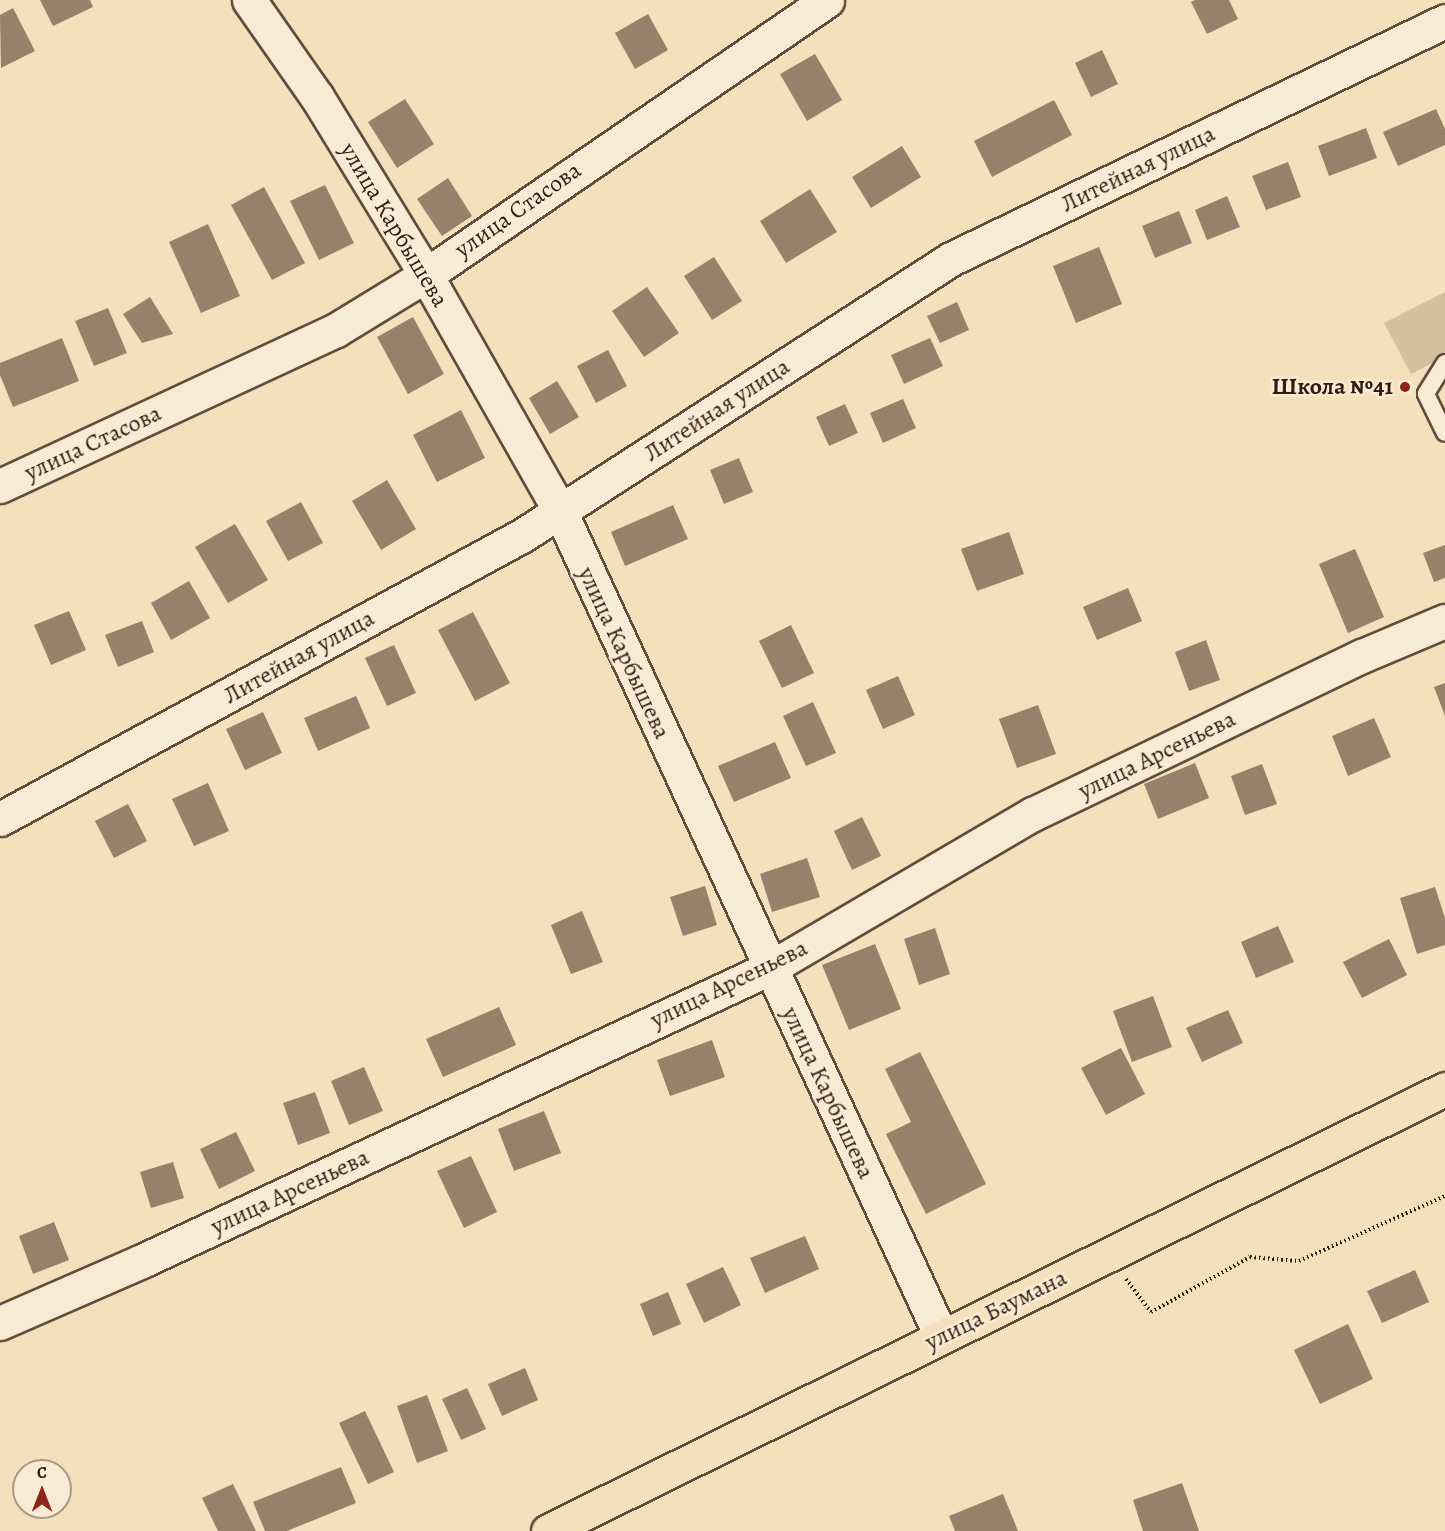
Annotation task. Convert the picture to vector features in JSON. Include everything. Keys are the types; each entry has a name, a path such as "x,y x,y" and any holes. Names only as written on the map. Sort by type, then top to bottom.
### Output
{"main road":[{"name":"улица Баумана","path":"548,1531 1445,1089"}],"street":[{"name":"улица Карбышева","path":"249,0 317,97 426,274 560,511 941,1336"},
{"name":"улица Стасова","path":"0,486 336,330 426,274 827,0"},
{"name":"Литейная улица","path":"0,819 513,540 951,259 1445,21"},
{"name":"улица Арсеньева","path":"0,1323 142,1261 770,968 1033,814 1362,656 1445,621"}],"lane":[{"path":"1445,363 1426,394 1445,433"}],"path":[{"path":"1107,1255 1151,1312 1250,1257 1299,1261 1445,1196"}],"shaded area":[{"path":"1445,292 1445,357 1411,374 1384,323"}],"building":[{"path":"40,0 90,0 93,7 53,26"},
{"path":"1229,0 1238,19 1207,34 1191,2"},
{"path":"13,8 35,51 1,68 0,15"},
{"path":"648,14 668,50 635,69 615,33"},
{"path":"1102,50 1118,84 1091,97 1075,63"},
{"path":"815,54 842,100 807,121 780,74"},
{"path":"405,99 434,144 397,168 368,122"},
{"path":"1054,100 1072,135 992,177 974,141"},
{"path":"1436,109 1445,129 1445,145 1398,166 1383,132"},
{"path":"1366,128 1377,158 1329,176 1318,146"},
{"path":"902,146 921,177 871,208 852,177"},
{"path":"1288,162 1301,197 1266,210 1252,176"},
{"path":"448,178 472,216 442,236 417,199"},
{"path":"325,185 354,243 319,260 290,201"},
{"path":"264,187 305,263 272,280 231,205"},
{"path":"810,189 837,232 786,263 760,221"},
{"path":"1227,196 1240,227 1207,240 1195,210"},
{"path":"1179,211 1192,243 1155,258 1142,226"},
{"path":"208,224 240,296 201,313 169,242"},
{"path":"1099,247 1122,304 1076,323 1053,266"},
{"path":"714,257 742,301 712,320 684,276"},
{"path":"647,287 679,333 644,357 612,311"},
{"path":"150,297 173,334 142,343 123,314"},
{"path":"957,302 969,330 940,343 927,316"},
{"path":"108,308 127,353 94,366 75,321"},
{"path":"413,317 444,374 408,394 377,337"},
{"path":"62,338 79,381 13,407 0,375 0,363"},
{"path":"930,338 943,366 904,384 891,355"},
{"path":"608,350 627,386 596,403 577,366"},
{"path":"557,381 579,417 550,434 529,398"},
{"path":"903,399 916,428 883,443 870,413"},
{"path":"845,404 858,433 829,446 816,417"},
{"path":"461,410 485,458 437,482 413,435"},
{"path":"739,458 753,492 724,504 710,470"},
{"path":"387,480 416,529 381,550 352,501"},
{"path":"301,502 323,543 288,561 266,521"},
{"path":"673,505 688,539 625,566 611,532"},
{"path":"235,524 268,580 228,603 195,547"},
{"path":"1009,532 1024,574 977,591 961,549"},
{"path":"1445,545 1445,578 1434,582 1423,553"},
{"path":"1355,549 1384,617 1348,633 1319,564"},
{"path":"189,581 210,618 171,640 151,603"},
{"path":"1128,588 1142,621 1097,640 1083,607"},
{"path":"69,611 86,650 51,665 34,625"},
{"path":"473,612 510,683 475,701 438,630"},
{"path":"142,621 154,652 118,667 105,635"},
{"path":"791,625 814,673 782,688 759,641"},
{"path":"1206,640 1220,680 1189,691 1175,652"},
{"path":"394,645 416,693 387,706 365,658"},
{"path":"898,676 915,715 883,729 866,690"},
{"path":"1445,683 1445,716 1434,687"},
{"path":"356,696 370,728 318,751 304,718"},
{"path":"813,702 836,753 806,766 783,716"},
{"path":"1038,705 1056,754 1017,768 999,719"},
{"path":"263,712 282,753 245,770 226,729"},
{"path":"1374,718 1391,757 1348,776 1332,736"},
{"path":"775,742 791,778 734,802 718,766"},
{"path":"1195,763 1209,798 1158,819 1144,784"},
{"path":"1262,764 1277,804 1245,815 1231,776"},
{"path":"208,783 229,831 194,846 172,799"},
{"path":"128,804 147,841 114,858 95,821"},
{"path":"862,817 881,856 852,870 834,831"},
{"path":"807,858 820,897 772,912 760,874"},
{"path":"705,886 717,925 683,936 670,897"},
{"path":"1435,887 1445,918 1445,945 1417,954 1400,898"},
{"path":"582,911 603,962 571,974 551,925"},
{"path":"1278,926 1294,962 1256,978 1241,942"},
{"path":"935,928 950,974 919,985 904,939"},
{"path":"1389,939 1407,975 1362,998 1343,962"},
{"path":"875,944 901,1009 849,1030 822,965"},
{"path":"1153,996 1172,1047 1132,1062 1113,1011"},
{"path":"499,1007 516,1045 443,1077 426,1039"},
{"path":"1228,1010 1243,1043 1202,1062 1186,1028"},
{"path":"712,1040 725,1077 670,1096 657,1060"},
{"path":"1121,1048 1145,1094 1106,1115 1081,1068"},
{"path":"920,1052 986,1184 926,1214 886,1134 911,1122 885,1069"},
{"path":"364,1067 383,1111 349,1125 331,1081"},
{"path":"315,1092 330,1133 298,1145 283,1103"},
{"path":"544,1111 561,1153 514,1171 498,1129"},
{"path":"236,1132 255,1171 219,1189 200,1149"},
{"path":"471,1156 497,1212 464,1228 437,1171"},
{"path":"173,1162 184,1198 151,1208 140,1172"},
{"path":"54,1222 69,1260 33,1274 19,1236"},
{"path":"805,1236 819,1269 765,1293 750,1258"},
{"path":"723,1267 741,1305 704,1323 686,1284"},
{"path":"1415,1270 1429,1302 1382,1323 1367,1291"},
{"path":"668,1292 681,1324 653,1336 640,1304"},
{"path":"1348,1324 1373,1379 1320,1404 1294,1350"},
{"path":"525,1368 538,1400 502,1416 488,1384"},
{"path":"467,1388 486,1429 461,1440 442,1399"},
{"path":"427,1395 448,1451 417,1463 397,1406"},
{"path":"365,1411 394,1472 368,1484 339,1423"},
{"path":"341,1467 356,1503 287,1531 265,1531 253,1502"},
{"path":"1182,1483 1199,1531 1143,1531 1133,1500"},
{"path":"233,1484 256,1531 218,1531 202,1498"},
{"path":"1003,1494 1018,1531 955,1531 949,1516"}],"place":[{"name":"Школа №41","path":"1405,387"}]}
